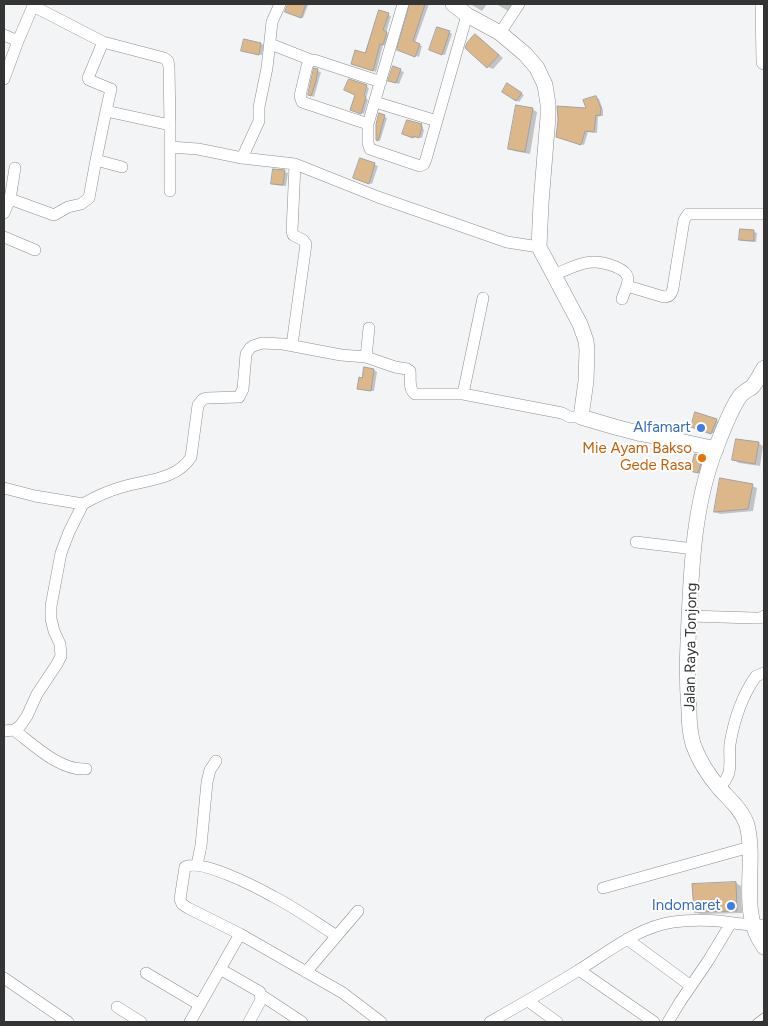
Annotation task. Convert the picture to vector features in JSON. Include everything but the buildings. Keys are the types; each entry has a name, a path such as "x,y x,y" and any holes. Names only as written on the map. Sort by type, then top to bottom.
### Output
{"main road":[{"path":"454,4 468,15 500,33 525,54 538,68 545,85 548,117 539,247 580,324 586,341 586,381 581,417 638,433 716,449"},
{"path":"763,4 764,62"},
{"name":"Jalan Raya Tonjong","path":"764,368 755,383 741,395 716,449 704,485 698,513 694,549 687,662 692,741 705,770 735,805 748,829 750,847 750,902 759,925 764,947"}],"street":[{"path":"242,158 259,121 259,106 267,68 272,22 280,4"},
{"path":"403,4 368,124 368,143 370,149 420,166 424,164 426,159 468,15"},
{"path":"500,33 519,4"},
{"path":"4,78 31,5 104,42 164,58 168,61 169,67 170,191"},
{"path":"4,35 18,41"},
{"path":"10,199 54,215 81,204 88,198 111,91 110,88 88,78 104,42"},
{"path":"273,45 311,60 380,82"},
{"path":"311,60 307,66 300,96 302,102 368,124"},
{"path":"375,102 437,121"},
{"path":"106,111 170,125"},
{"path":"170,147 198,149 242,158 296,164 378,197 498,239 539,247"},
{"path":"96,160 122,167"},
{"path":"292,345 306,244 303,240 293,235 292,231 296,164"},
{"path":"4,213 10,199 15,168"},
{"path":"627,286 664,297 670,295 673,288 684,220 688,214 764,214"},
{"path":"4,238 35,250"},
{"path":"553,275 584,263 598,262 625,271 628,280 622,299"},
{"path":"463,394 483,298"},
{"path":"366,357 369,328"},
{"path":"4,488 35,496 83,504 107,492 153,480 182,468 191,457 197,409 200,402 207,398 239,397 243,390 245,358 248,350 262,343 292,345 341,355 366,357 409,370 411,389 415,394 463,394 562,413 570,417 581,417"},
{"path":"9,730 20,726 27,716 37,694 57,664 60,656 60,644 54,631 50,606 61,553 83,504"},
{"path":"636,542 694,549"},
{"path":"689,616 760,618 764,616"},
{"path":"720,788 730,770 730,745 745,693 756,676 764,674"},
{"path":"9,730 61,764 77,769 86,769"},
{"path":"197,865 201,846 207,782 210,770 216,761"},
{"path":"603,888 750,847"},
{"path":"337,936 275,897 223,872 197,865 185,867 180,899 182,904 240,934 343,993 382,1022"},
{"path":"306,972 358,910"},
{"path":"490,1022 528,1001 628,939 656,927 672,922 717,921 759,925"},
{"path":"668,1022 731,923"},
{"path":"190,1022 240,934"},
{"path":"628,939 691,986"},
{"path":"220,969 258,991 261,995 303,1022"},
{"path":"579,970 654,1022"},
{"path":"146,974 200,1005"},
{"path":"4,978 68,1022"},
{"path":"249,1022 261,1000 261,995"},
{"path":"528,1001 557,1022"},
{"path":"117,1007 141,1022"}],"lane":[{"path":"756,1022 764,1016"}],"place":[{"name":"Alfamart","path":"701,428"},
{"name":"Mie Ayam Bakso Gede Rasa","path":"702,458"},
{"name":"Indomaret","path":"731,906"}]}
